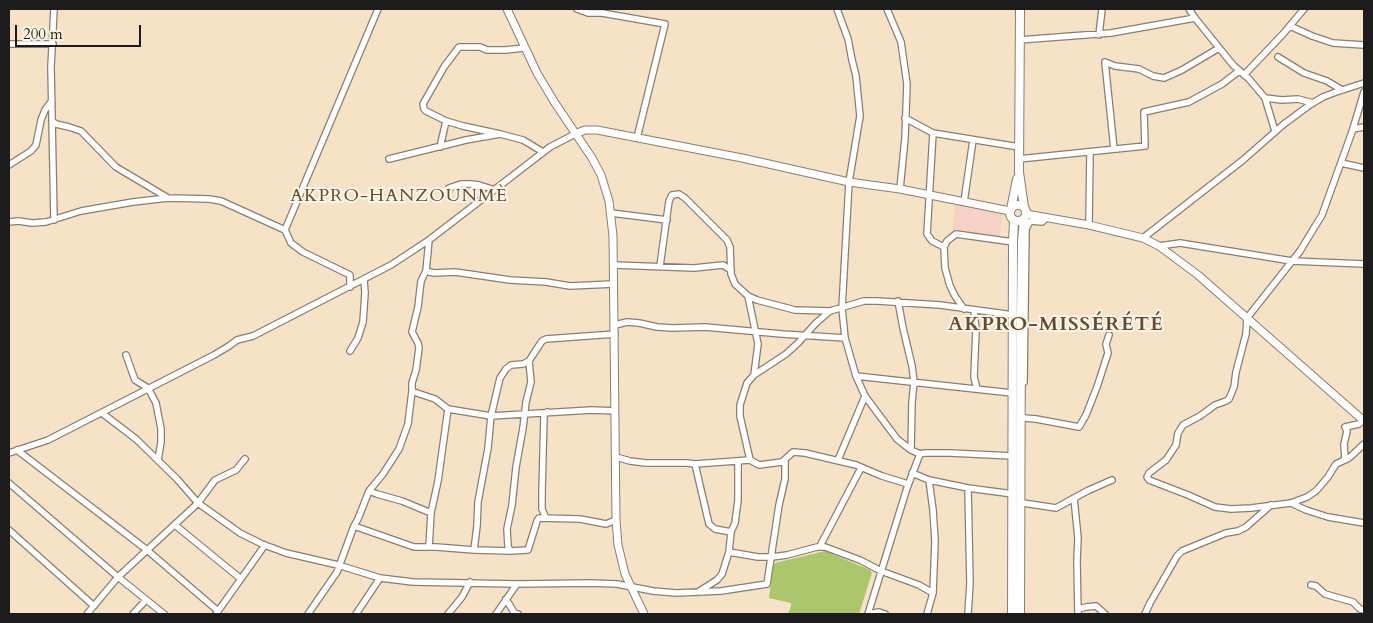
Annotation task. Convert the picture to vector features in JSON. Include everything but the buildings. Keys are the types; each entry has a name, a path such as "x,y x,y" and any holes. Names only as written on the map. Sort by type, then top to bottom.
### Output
{"highway":[{"path":"1012,614 1012,456 1016,430 1022,241 1025,213 1019,172 1020,9"},
{"path":"1019,172 1010,215 1014,221 1012,242 1012,393 1021,502 1021,614"},
{"path":"1011,210 1017,205 1025,213"},
{"path":"1014,221 1018,222 1025,213"}],"main road":[{"path":"507,9 537,73 592,158 606,190 611,213 614,265 616,520 618,545 620,559 629,586 644,614"},
{"path":"575,134 585,130 597,130 742,158 849,182 900,189 1011,210"},
{"path":"1025,213 1089,225 1142,238 1159,246 1198,275 1364,420"}],"street":[{"path":"54,9 51,68 54,220"},
{"path":"285,230 378,9"},
{"path":"577,9 588,13 602,13 665,24 637,138"},
{"path":"837,9 848,39 856,76 860,116 849,182 842,308 845,338 856,376 865,396 897,439 911,450 920,454 924,452 1012,456"},
{"path":"887,9 899,34 907,84 905,138 900,189"},
{"path":"1099,35 1102,9"},
{"path":"1189,9 1219,48 1265,98 1275,131"},
{"path":"1019,159 1144,146 1144,112 1189,102 1242,73 1290,26 1304,9"},
{"path":"1020,40 1111,34 1195,18"},
{"path":"1290,26 1333,43 1364,44"},
{"path":"9,44 53,44"},
{"path":"524,48 505,50 487,50 480,47 459,48 444,67 423,104 426,111 446,121 523,140 544,152"},
{"path":"1114,149 1105,62 1115,66 1139,69 1153,76 1164,78 1182,70 1219,48"},
{"path":"1278,57 1304,73 1327,81 1342,90"},
{"path":"1142,238 1243,160 1275,131 1313,103 1323,97 1364,83"},
{"path":"1364,92 1353,129 1322,215 1300,251 1247,318 1246,334 1234,387 1229,399 1183,424 1178,433 1176,446 1166,460 1148,473 1147,477 1149,480 1215,508 1251,508 1292,502 1307,497 1316,491 1336,464 1349,458 1364,444"},
{"path":"1265,98 1298,99 1313,103"},
{"path":"9,165 31,151 36,145 41,120 45,110 52,102"},
{"path":"906,118 932,133 1019,147"},
{"path":"52,121 56,124 81,131 116,167 168,198"},
{"path":"440,147 446,121"},
{"path":"1353,129 1364,127"},
{"path":"932,133 927,234 932,241 944,247"},
{"path":"389,159 466,140 500,134"},
{"path":"9,453 48,440 214,355 237,340 253,336 391,265 429,240 550,147 575,134"},
{"path":"964,202 973,140"},
{"path":"1089,225 1090,152"},
{"path":"1341,164 1364,168"},
{"path":"449,188 461,184 478,184 495,190"},
{"path":"660,266 669,201 672,195 679,194 727,240 730,247 731,270 735,284 748,296 757,300 796,310 830,311 864,301 898,301 1013,315"},
{"path":"10,221 46,222 81,211 168,198 221,201 285,230 291,243 303,252 350,275 350,287"},
{"path":"611,213 667,220"},
{"path":"1046,218 1042,222 1031,221 1026,229 1021,502 1056,508 1112,480"},
{"path":"964,309 950,286 945,268 944,247 947,241 956,234 1012,242"},
{"path":"308,614 337,572 338,565 369,490 383,474 399,449 408,424 412,383 419,348 412,332 422,281 426,271 429,240"},
{"path":"1159,246 1180,242 1292,261 1363,264 1364,255"},
{"path":"723,265 730,258"},
{"path":"614,265 694,268 723,265 731,270"},
{"path":"426,271 455,272 570,286 614,284"},
{"path":"350,351 358,338 363,322 366,293 364,280"},
{"path":"748,296 758,350 754,375"},
{"path":"898,301 914,382 911,450"},
{"path":"974,310 976,330 974,377 977,389"},
{"path":"750,460 740,416 740,405 747,383 754,375 786,354 830,311"},
{"path":"615,325 639,322 657,327 705,326 756,332 845,338"},
{"path":"474,550 478,502 488,448 491,416 500,378 511,365 523,364 529,361 542,341 546,339 615,334"},
{"path":"1024,418 1079,427 1097,387 1108,352 1106,344 1109,335"},
{"path":"126,355 135,380 148,388 156,403 161,429 158,460"},
{"path":"510,551 507,529 531,382 529,361"},
{"path":"856,376 1012,393"},
{"path":"412,390 448,409 491,416 615,410"},
{"path":"838,460 865,396"},
{"path":"429,547 430,513 438,481 448,409"},
{"path":"102,413 136,439 177,479 198,503 240,533 286,553 338,565 380,578 413,582 517,584 591,582 676,593 721,591 767,584 785,479 785,460"},
{"path":"543,516 544,413"},
{"path":"1345,460 1344,444 1347,432 1345,427 1359,424 1364,420"},
{"path":"17,450 147,550 217,613 265,545"},
{"path":"616,457 646,463 695,464 750,460 759,464 782,462 794,452 805,453 838,460 908,484"},
{"path":"873,599 882,613 868,614 908,484 920,454"},
{"path":"87,614 118,577 198,503 216,480 236,470 245,459"},
{"path":"698,592 717,580 722,574 729,552 738,500 738,461"},
{"path":"695,464 709,524 715,529 731,532"},
{"path":"820,546 861,468"},
{"path":"912,473 928,480 1013,494"},
{"path":"927,614 932,593 935,541 934,510 928,480"},
{"path":"9,483 164,614"},
{"path":"968,488 970,584 968,614"},
{"path":"369,490 430,513"},
{"path":"1074,498 1078,538 1079,612"},
{"path":"1292,502 1306,510 1328,517 1364,523"},
{"path":"1145,614 1177,556 1182,551 1246,527 1271,505"},
{"path":"354,526 414,547 510,551 528,550 537,521 543,516 580,519 606,524 616,520"},
{"path":"174,525 241,579"},
{"path":"9,530 94,606"},
{"path":"729,552 758,557 772,557 820,546 860,560 881,571 919,585 932,593"},
{"path":"356,614 380,578"},
{"path":"448,614 462,597 470,582"},
{"path":"497,613 508,602 517,584"},
{"path":"1311,585 1316,586 1325,594 1353,602 1360,609 1364,610"},
{"path":"133,614 146,600"},
{"path":"508,602 510,614"},
{"path":"508,602 515,614 518,614"},
{"path":"1079,612 1086,607 1096,606 1105,614"}],"shaded area":[{"path":"955,202 1002,212 1000,237 953,231"}],"green space":[{"path":"825,551 870,570 872,573 859,614 788,614 791,603 769,598 775,563"}],"district":[{"name":"AKPRO-HANZOUNMÈ","path":"399,197"},
{"name":"AKPRO-MISSÉRÉTÉ","path":"1056,325"}]}
